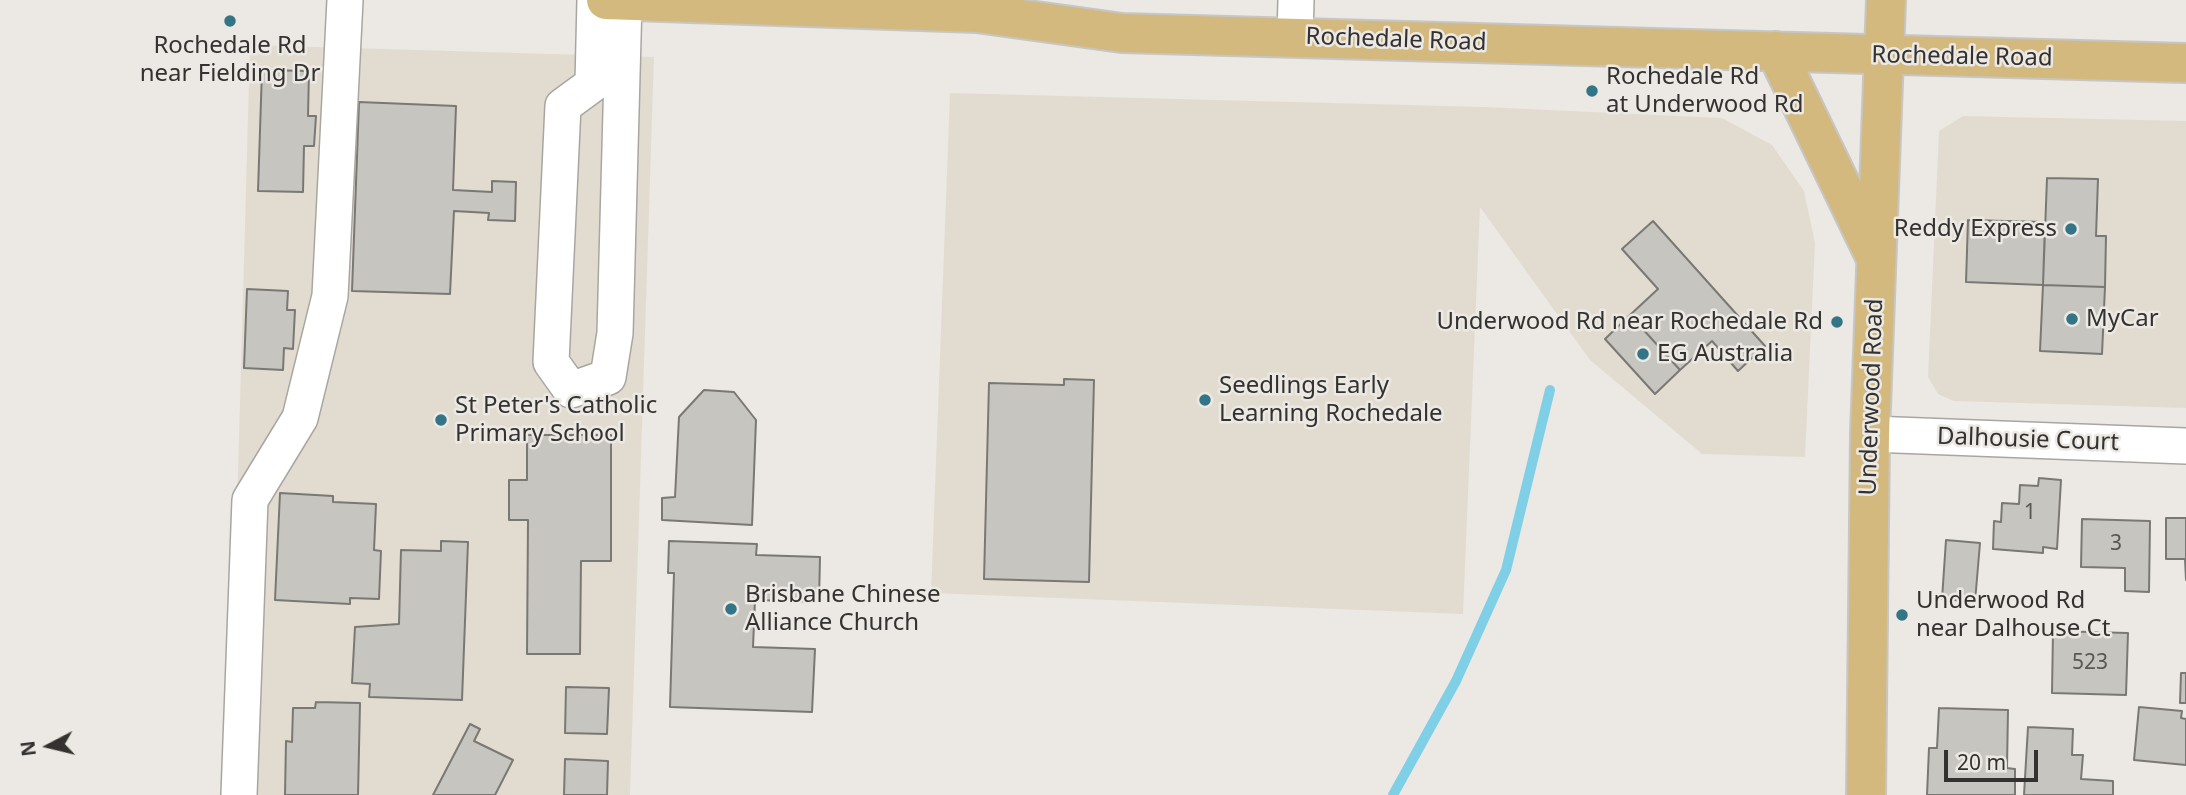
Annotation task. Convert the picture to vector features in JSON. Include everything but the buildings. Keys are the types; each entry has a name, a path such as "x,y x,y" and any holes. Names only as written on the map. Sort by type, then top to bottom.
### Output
{"main road":[{"name":"Rochedale Road","path":"606,0 763,3 977,13 1122,33 2186,63"},
{"name":"Underwood Road","path":"1866,795 1870,434 1886,0"},
{"path":"1776,51 1876,259"}],"street":[{"path":"239,795 250,500 300,418 330,296 345,0"},
{"path":"595,0 593,84 563,106 551,362 571,390 608,377 615,333 624,1"},
{"path":"1296,0 1296,37"},
{"name":"Dalhousie Court","path":"1870,434 2186,446"}],"shaded area":[{"name":"St Peter's Catholic Primary School","path":"250,45 654,57 630,795 229,795"},
{"name":"Seedlings Early Learning Rochedale","path":"950,93 1485,107 1722,118 1772,145 1804,191 1815,243 1805,457 1702,454 1590,360 1480,207 1463,614 931,593"},
{"path":"1963,116 2186,121 2186,408 1954,401 1938,394 1928,377 1939,131"}],"waterway":[{"path":"1393,795 1456,681 1506,570 1550,390"}],"place":[{"name":"Rochedale Rd near Fielding Dr","path":"230,21"},
{"name":"Rochedale Rd at Underwood Rd","path":"1592,91"},
{"name":"Reddy Express","path":"2071,229"},
{"name":"MyCar","path":"2072,319"},
{"name":"Underwood Rd near Rochedale Rd","path":"1837,322"},
{"name":"EG Australia","path":"1643,354"},
{"name":"Seedlings Early Learning Rochedale","path":"1205,400"},
{"name":"St Peter's Catholic Primary School","path":"441,420"},
{"name":"Brisbane Chinese Alliance Church","path":"731,609"},
{"name":"Underwood Rd near Dalhouse Ct","path":"1902,615"}]}
